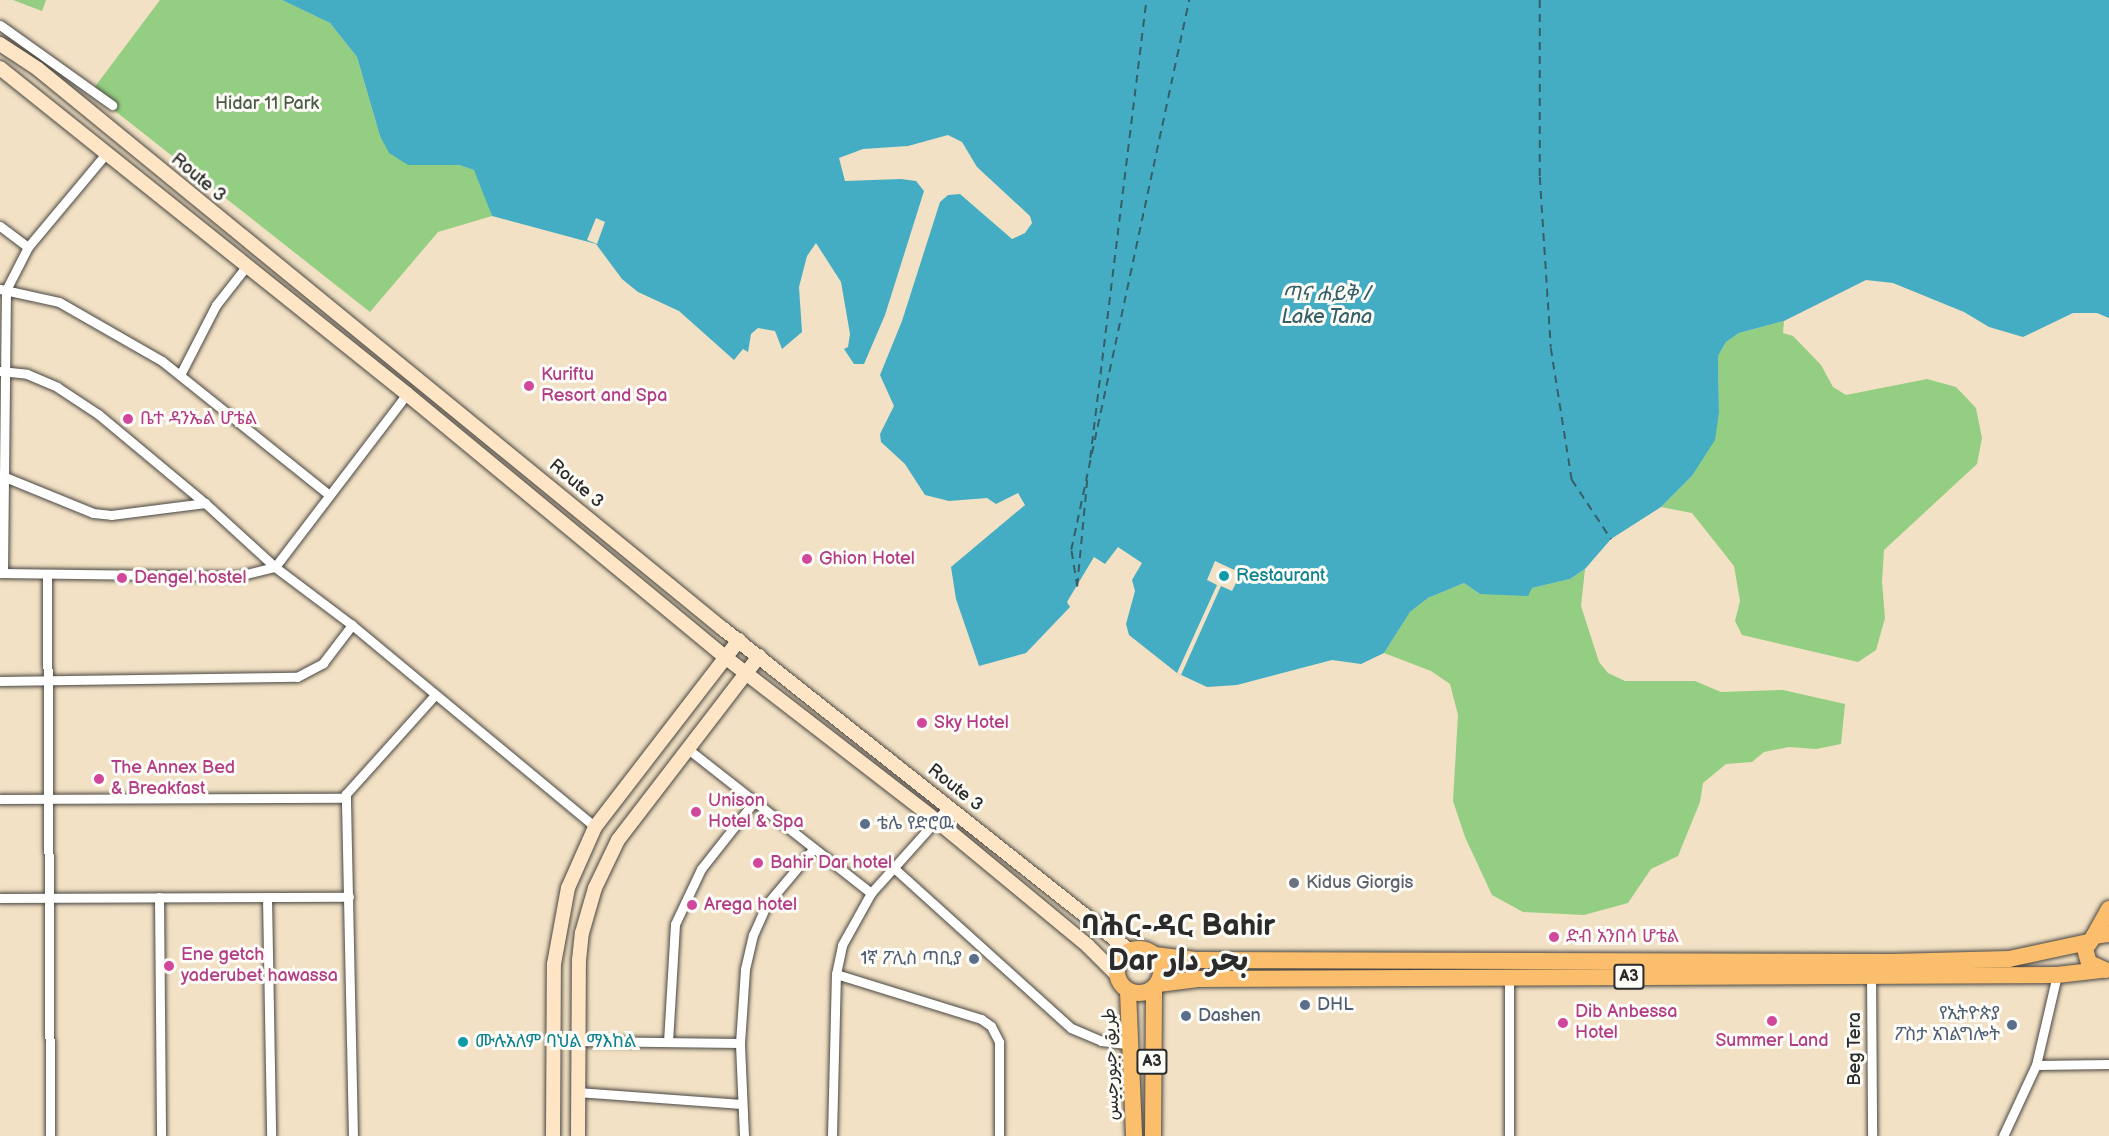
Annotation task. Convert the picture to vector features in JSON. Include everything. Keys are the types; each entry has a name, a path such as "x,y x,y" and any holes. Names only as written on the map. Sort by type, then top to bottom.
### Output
{"highway":[{"path":"2097,937 2109,909"},
{"name":"A3","path":"1117,975 1128,991 1141,993 1156,986 1196,979 1554,977 1871,969 2009,959 2097,937"},
{"name":"A3","path":"2097,937 2085,956 2105,970"},
{"name":"A3","path":"1130,951 1140,950 1155,955 1263,960 1554,959 2057,975 2105,970"},
{"path":"1117,975 1119,961 1130,951"},
{"name":"A3","path":"1153,1136 1156,986 1162,972 1155,955"},
{"path":"1492,959 1500,977"},
{"path":"1554,959 1554,977"},
{"path":"1263,960 1263,979"},
{"name":"طريق جيورجيس","path":"1128,991 1133,1045 1134,1136"}],"main road":[{"name":"Route 3","path":"0,44 38,69 739,640 1130,951"},
{"path":"0,68 245,268 407,394 725,657 937,821 1088,946 1117,975"},
{"path":"225,250 238,234"},
{"path":"380,374 393,359"},
{"path":"490,464 504,447"},
{"path":"554,1136 552,1041 554,964 561,914 595,827 739,640"},
{"path":"578,1136 576,1041 582,933 596,888 618,840 759,656"},
{"path":"668,732 688,749"},
{"path":"595,827 618,840"},
{"path":"552,1041 576,1041"}],"street":[{"path":"0,24 112,105"},
{"path":"105,155 28,247 3,289 1,573 238,576 275,567 407,394"},
{"path":"0,226 28,247"},
{"path":"180,375 216,305 245,268"},
{"path":"3,289 59,302 180,375 329,495"},
{"path":"1,371 27,374 57,387 98,414 205,503 275,567 352,625 434,696 595,827"},
{"path":"2,475 93,513 111,515 205,503"},
{"path":"46,573 50,1136"},
{"path":"0,681 297,677 323,663 352,625"},
{"path":"353,1136 346,798 348,788 434,696"},
{"path":"688,749 871,894"},
{"path":"0,799 346,798"},
{"path":"668,1042 675,924 701,869 754,802"},
{"path":"832,1136 836,975 842,945 871,894 949,806"},
{"path":"744,1136 740,1043 745,969 753,935 767,904 813,849"},
{"path":"895,869 1071,1028 1101,1041 1133,1045"},
{"path":"159,897 161,1136"},
{"path":"267,897 271,1136"},
{"path":"0,898 349,897"},
{"name":"Beg Tera","path":"1871,969 1872,1136"},
{"path":"836,975 981,1019 991,1026 999,1042 999,1136"},
{"path":"2003,1136 2036,1065 2057,975"},
{"path":"1500,977 1509,1136"},
{"path":"576,1041 740,1043"},
{"path":"2036,1065 2109,1064"},
{"path":"577,1092 742,1104"}],"green space":[{"path":"13,0 46,0 42,11"},
{"name":"Hidar 11 Park","path":"160,0 282,0 330,23 357,57 380,136 408,165 459,165 475,170 492,216 438,232 370,312 91,92"},
{"path":"1784,321 1783,333 1793,336 1821,365 1833,387 1846,395 1927,379 1956,387 1976,408 1982,438 1977,464 1884,550 1882,582 1885,618 1876,650 1858,662 1742,635 1735,621 1740,601 1734,566 1692,513 1661,507 1692,476 1714,440 1719,413 1718,356 1726,342 1739,333"},
{"path":"1585,569 1581,606 1599,662 1608,673 1625,681 1695,681 1721,692 1783,690 1845,704 1841,744 1816,749 1789,747 1764,752 1752,762 1726,764 1703,783 1700,802 1678,856 1651,869 1628,903 1584,915 1523,912 1492,895 1465,837 1453,801 1458,715 1450,684 1431,671 1384,653 1410,612 1428,598 1464,583 1480,594 1532,588 1570,579"}],"water":[{"name":"ጣና ሐይቅ / Lake Tana","path":"282,0 2109,0 2109,318 2097,313 2073,313 2023,337 1989,327 1964,312 1893,283 1866,280 1784,321 1739,333 1726,342 1718,356 1719,413 1715,440 1692,476 1661,507 1611,539 1585,569 1570,579 1532,588 1528,596 1480,594 1464,583 1428,598 1410,612 1384,653 1361,664 1332,660 1237,685 1207,687 1177,673 1129,635 1126,624 1135,591 1132,580 1142,563 1118,547 1105,564 1094,557 1067,602 1070,607 1026,653 979,666 956,599 951,567 1025,505 1018,493 996,504 987,498 949,501 925,495 905,464 881,442 880,434 894,406 880,375 902,321 940,202 948,195 960,194 1012,239 1025,233 1032,223 1030,216 977,167 962,142 948,135 908,146 863,149 839,158 845,181 901,179 916,181 924,191 885,315 864,364 854,364 844,349 848,347 850,334 841,282 816,243 807,256 799,287 802,332 782,349 775,331 758,328 751,334 748,352 743,349 734,360 679,311 638,292 622,279 596,244 492,216 474,170 459,165 408,165 389,153 380,136 357,57 330,23"}],"pier":[{"path":"596,218 605,222 597,244 587,240"},
{"path":"1215,561 1241,573 1232,591 1221,586 1181,675 1177,673 1217,585 1207,580"}],"ferry route":[{"path":"1090,458 1146,0"},
{"path":"1077,587 1071,550 1189,0"},
{"path":"1540,0 1540,177 1551,348 1572,480 1611,539"},
{"path":"1077,586 1087,480"}],"place":[{"name":"Kuriftu Resort and Spa","path":"529,386"},
{"name":"ቤተ ዳንኤል ሆቴል","path":"128,419"},
{"name":"Ghion Hotel","path":"807,559"},
{"name":"Restaurant","path":"1224,576"},
{"name":"Dengel hostel","path":"122,578"},
{"name":"Sky Hotel","path":"922,723"},
{"name":"The Annex Bed & Breakfast","path":"99,779"},
{"name":"Unison Hotel & Spa","path":"696,812"},
{"name":"ቴሌ የድሮዉ","path":"865,824"},
{"name":"Bahir Dar hotel","path":"758,863"},
{"name":"Kidus Giorgis","path":"1294,883"},
{"name":"Arega hotel","path":"692,905"},
{"name":"ድብ አንበሳ ሆቴል","path":"1554,937"},
{"name":"1ኛ ፖሊስ ጣቢያ","path":"974,959"},
{"name":"Ene getch yaderubet hawassa","path":"169,966"},
{"name":"DHL","path":"1305,1005"},
{"name":"Dashen","path":"1186,1016"},
{"name":"Summer Land","path":"1772,1021"},
{"name":"Dib Anbessa Hotel","path":"1563,1023"},
{"name":"የኢትዮጵያ ፖስታ አገልግሎት","path":"2012,1025"},
{"name":"ሙሉአለም ባህል ማእከል","path":"463,1042"}],"district":[{"name":"ባሕር-ዳር Bahir Dar بحر دار","path":"1178,943"}]}
